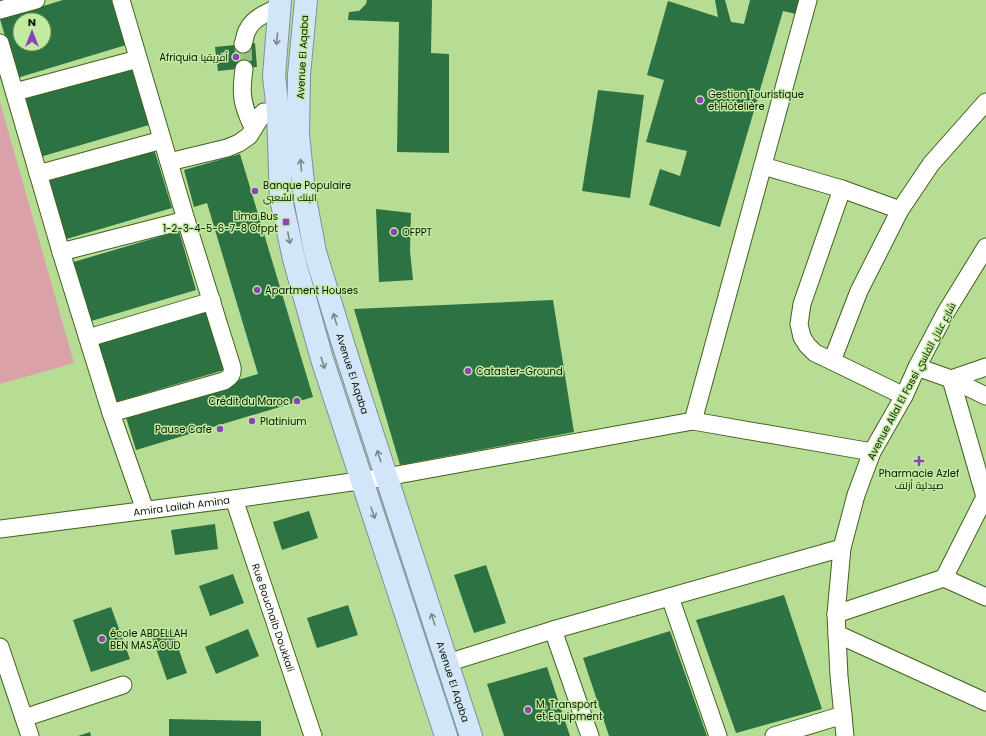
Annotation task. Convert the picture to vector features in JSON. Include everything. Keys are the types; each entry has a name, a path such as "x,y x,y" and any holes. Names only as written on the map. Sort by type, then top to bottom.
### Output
{"main road":[{"name":"Avenue El Aqaba","path":"306,0 299,75 298,134 304,193 315,252 345,350 471,736"},
{"path":"280,4 271,112 281,199 294,259 322,359 446,736"}],"street":[{"path":"0,10 36,0"},
{"path":"111,413 224,381 230,377 232,372 232,367 186,220 121,0"},
{"path":"808,0 692,421 872,452"},
{"path":"243,44 247,30 252,22 280,4"},
{"path":"0,43 61,252 111,413 145,510"},
{"path":"15,92 138,59"},
{"path":"244,69 242,85 243,102 245,112 251,123 271,112"},
{"path":"832,361 859,291 900,210 931,164 986,102"},
{"path":"169,162 227,148 238,143 249,136 271,112"},
{"path":"38,174 162,140"},
{"path":"763,166 842,189 900,210"},
{"path":"842,189 802,304 799,324 802,337 815,353 904,396"},
{"path":"61,252 186,220"},
{"name":"Avenue Allal El Fassi شارع علال الفاسي","path":"845,736 838,676 836,614 842,548 856,495 872,452 904,396 946,312 986,247"},
{"path":"88,338 212,301"},
{"path":"918,367 951,379 986,396"},
{"path":"951,379 986,367"},
{"path":"944,578 985,497 951,379"},
{"name":"Amira Lailah Amina","path":"0,529 234,499 386,477 692,421"},
{"name":"Rue Bouchaib Doukkali","path":"234,499 313,736"},
{"path":"447,663 553,630 842,548"},
{"path":"836,614 944,578 986,597"},
{"path":"670,597 718,736"},
{"path":"553,630 590,736"},
{"path":"836,634 986,702"},
{"path":"0,647 30,736"},
{"path":"24,718 123,685"},
{"path":"774,736 843,715"}],"shaded area":[{"path":"0,102 74,363 0,384"}],"building":[{"path":"63,0 112,0 126,45 17,78 0,19 12,15 12,52 52,52 52,12 23,12"},
{"path":"367,0 432,0 431,53 449,54 449,153 397,152 399,22 348,20 349,12 359,11 366,4"},
{"path":"715,0 725,0 731,22 744,24 750,0 800,0 796,14 783,11 720,227 649,205 660,169 680,176 687,151 646,142 664,80 647,75 668,1 718,17"},
{"name":"Afriquia أفريقيا","path":"255,43 257,67 218,71 215,47"},
{"path":"131,66 149,125 40,157 22,99"},
{"path":"598,90 644,95 630,198 582,191"},
{"path":"154,149 172,208 63,240 46,181"},
{"name":"Apartment Houses","path":"240,154 313,397 136,450 125,414 258,374 207,203 194,207 184,170"},
{"name":"OFPPT","path":"376,209 411,213 410,251 413,280 379,282"},
{"path":"179,231 196,290 88,322 70,263"},
{"name":"Cataster-Ground","path":"553,300 574,432 400,465 354,309"},
{"path":"207,311 224,370 116,402 98,344"},
{"path":"309,511 318,538 282,550 273,522"},
{"path":"215,524 218,549 175,555 171,530"},
{"path":"486,565 506,623 474,633 454,575"},
{"path":"233,574 244,603 210,616 199,586"},
{"path":"784,595 822,709 736,733 696,620"},
{"path":"348,605 358,635 317,648 307,618"},
{"path":"111,607 130,659 91,672 73,620"},
{"path":"248,629 259,656 216,674 205,647"},
{"path":"172,630 187,673 167,680 152,637"},
{"path":"670,631 707,736 609,736 583,658"},
{"name":"M. Transport et Equipment","path":"547,667 570,736 504,736 487,684"},
{"path":"169,719 261,721 261,736 169,736"},
{"path":"90,732 91,736 78,736"}],"tunnel":[{"path":"243,44 244,69"}],"place":[{"name":"Afriquia أفريقيا","path":"236,57"},
{"name":"Gestion Touristique et Hôtelière","path":"700,100"},
{"name":"Banque Populaire البنك الشعبي","path":"255,191"},
{"name":"Lima Bus 1-2-3-4-5-6-7-8 Ofppt","path":"286,222"},
{"name":"OFPPT","path":"394,232"},
{"name":"Apartment Houses","path":"257,290"},
{"name":"Cataster-Ground","path":"468,371"},
{"name":"Crédit du Maroc","path":"297,401"},
{"name":"Platinium","path":"252,421"},
{"name":"Pause Cafe","path":"220,429"},
{"name":"Pharmacie Azlef صيدلية أزلف","path":"919,461"},
{"name":"école ABDELLAH BEN MASAOUD","path":"102,639"},
{"name":"M. Transport et Equipment","path":"528,710"}]}
